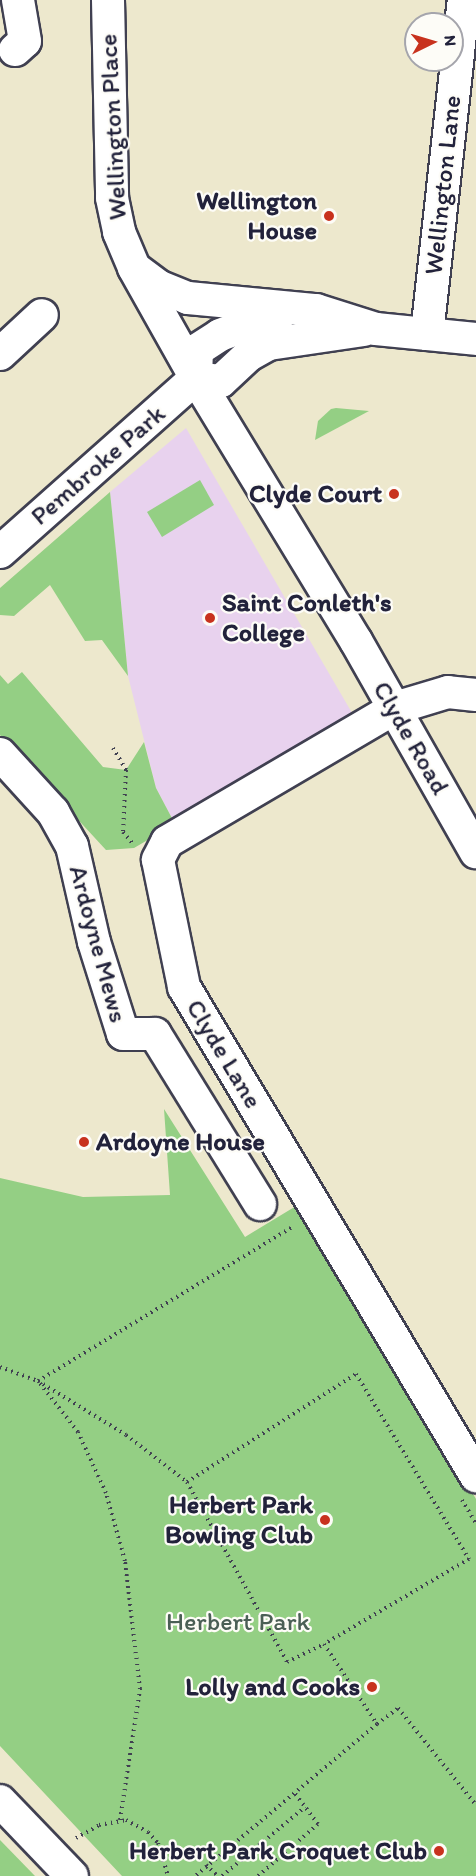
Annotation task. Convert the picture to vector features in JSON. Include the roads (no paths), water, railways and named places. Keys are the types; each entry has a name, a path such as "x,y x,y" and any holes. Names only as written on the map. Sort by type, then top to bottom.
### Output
{"street":[{"path":"15,50 25,41 18,0"},
{"name":"Wellington Place","path":"108,0 112,198 119,232 134,268 196,378"},
{"name":"Wellington Lane","path":"427,334 464,0"},
{"path":"134,268 158,286 188,298 316,310 376,329 476,339"},
{"path":"296,309 259,317 197,350 196,378 221,381 249,355 269,344 376,329"},
{"path":"0,354 42,315"},
{"name":"Pembroke Park","path":"0,552 196,378"},
{"name":"Clyde Road","path":"196,378 395,708 476,852"},
{"name":"Clyde Lane","path":"476,695 448,692 395,708 167,842 158,861 184,987 476,1476"},
{"name":"Ardoyne Mews","path":"0,754 53,812 72,846 94,942 123,1034 155,1034 260,1204"},
{"path":"0,1801 72,1876"}],"place":[{"name":"Wellington House","path":"329,216"},
{"name":"Clyde Court","path":"394,494"},
{"name":"Saint Conleth's College","path":"210,618"},
{"name":"Ardoyne House","path":"84,1142"},
{"name":"Herbert Park Bowling Club","path":"325,1520"},
{"name":"Lolly and Cooks","path":"372,1687"},
{"name":"Herbert Park Croquet Club","path":"439,1851"}],"park label":[{"name":"Herbert Park","path":"238,1622"}]}
